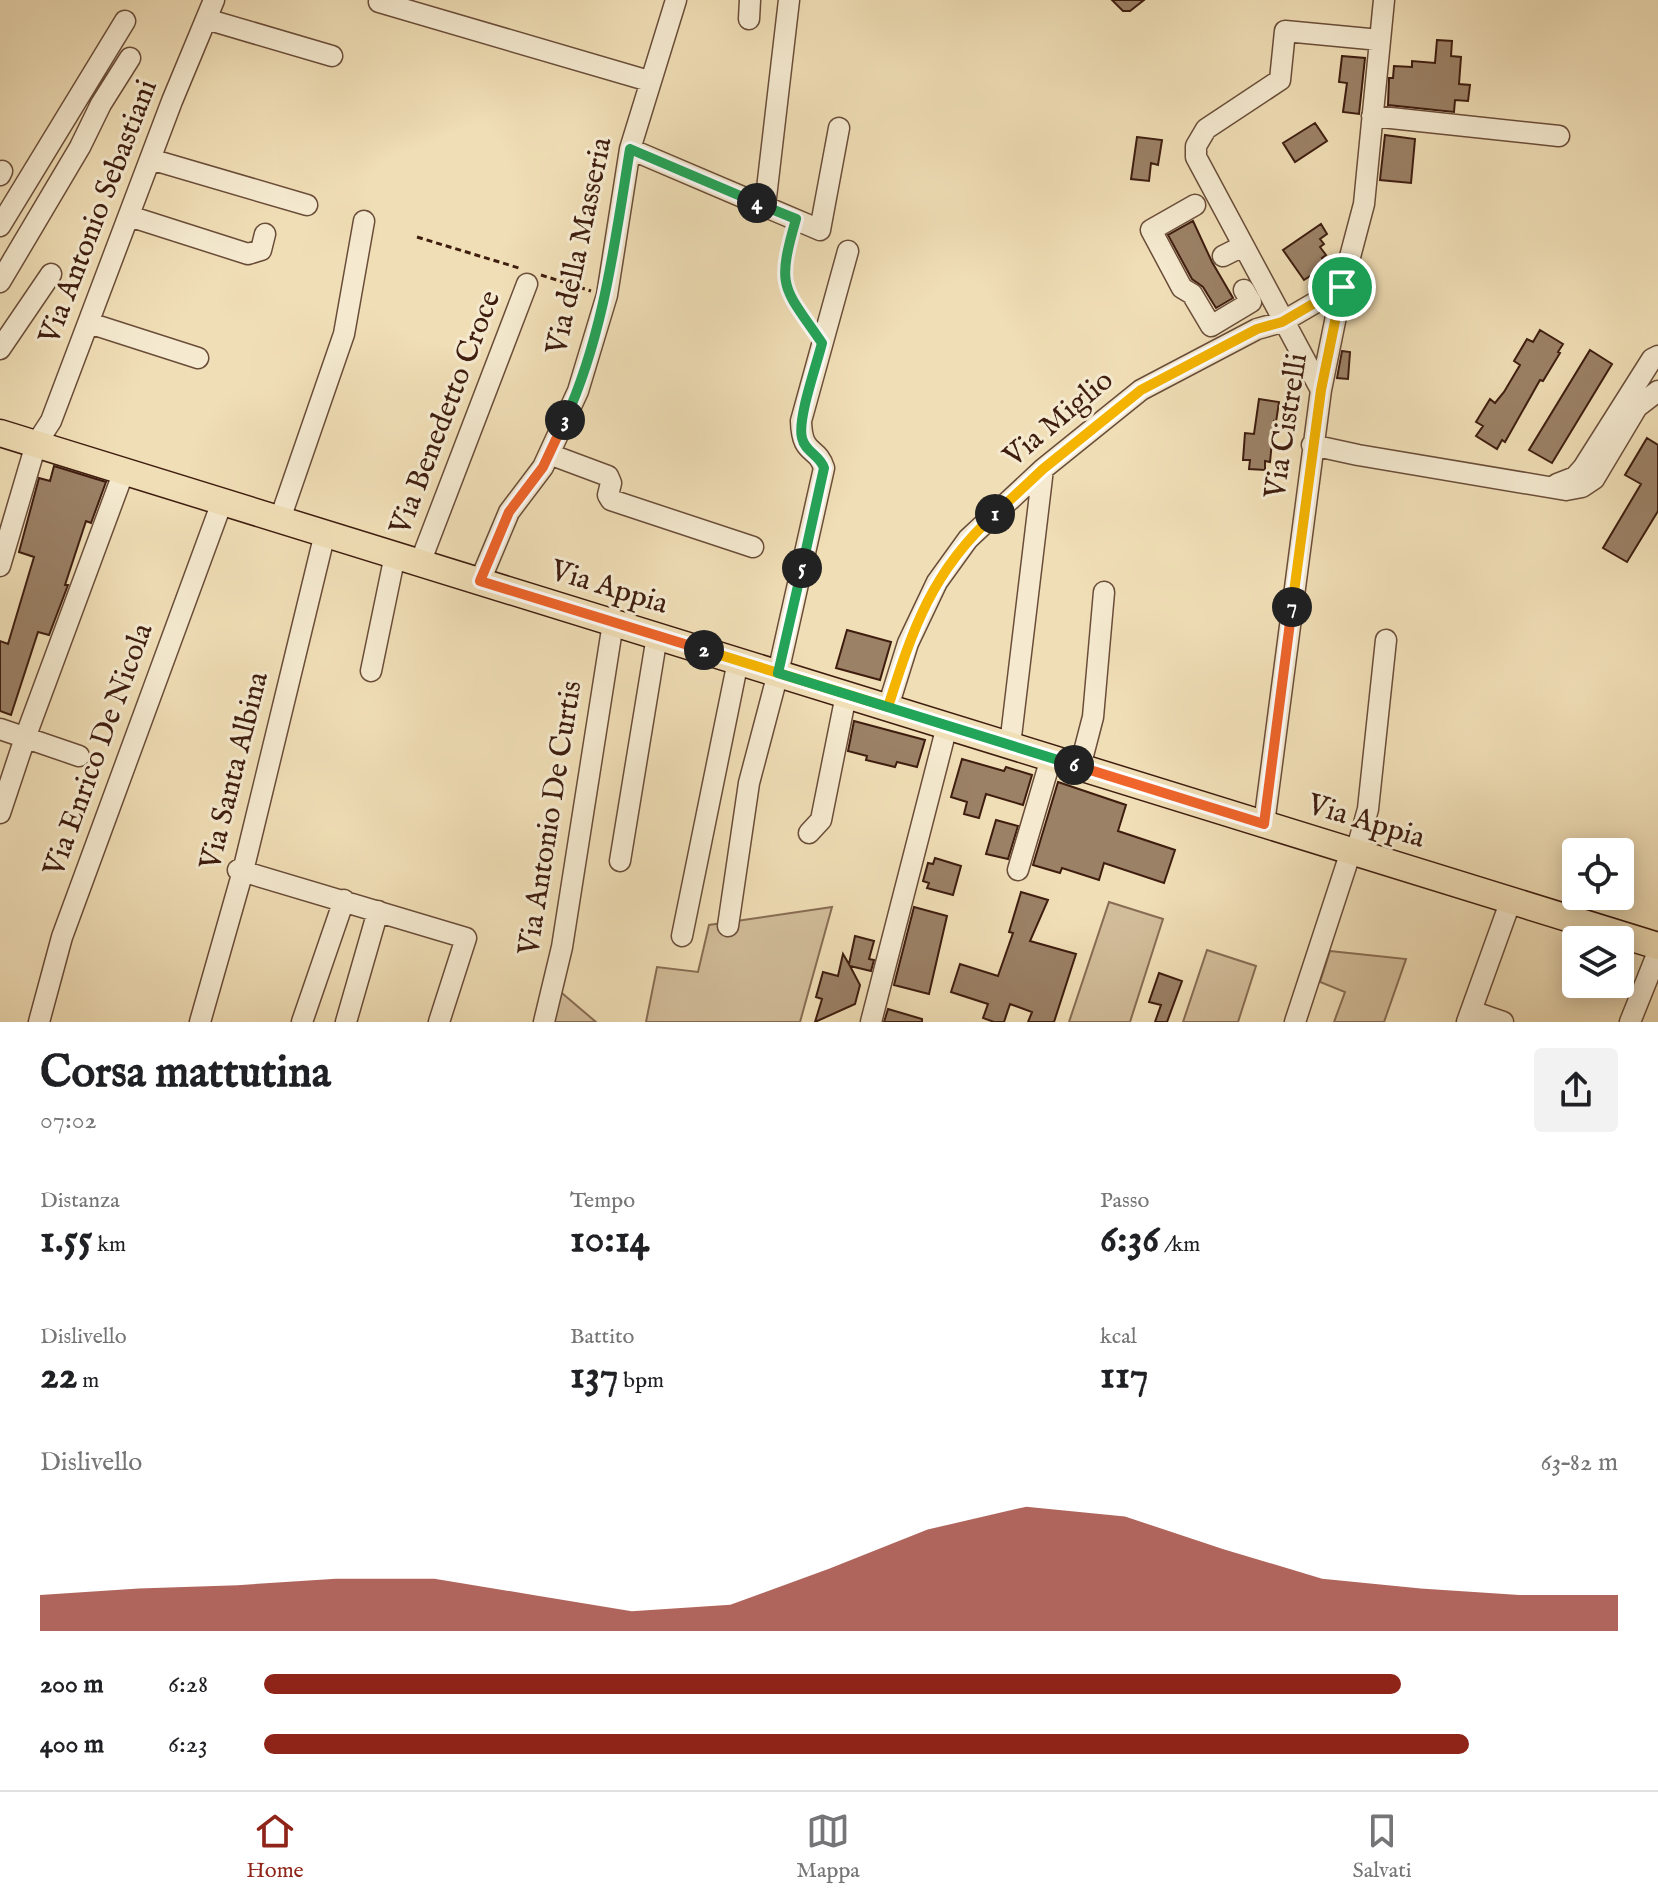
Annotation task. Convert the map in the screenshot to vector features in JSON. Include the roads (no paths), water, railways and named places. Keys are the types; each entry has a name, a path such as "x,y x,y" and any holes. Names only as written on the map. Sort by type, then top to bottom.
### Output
{"main road":[{"name":"Via Appia","path":"0,433 1658,946"}],"street":[{"name":"Via della Masseria","path":"480,581 509,512 543,467 578,391 607,295 630,149 676,0"},
{"path":"765,206 789,0"},
{"name":"Via Cistrelli","path":"1264,824 1312,445 1342,287 1364,204 1384,0"},
{"path":"379,2 649,81"},
{"path":"210,9 332,56"},
{"name":"Via Antonio Sebastiani","path":"0,566 36,444 51,421 210,9"},
{"path":"0,226 125,21"},
{"path":"1321,390 1282,322 1255,296 1243,246 1196,157 1196,146 1206,129 1280,80 1285,31 1380,40"},
{"path":"0,282 130,58"},
{"path":"1372,116 1559,136"},
{"path":"630,149 820,230 839,128"},
{"path":"150,159 307,205"},
{"path":"1195,205 1151,230 1182,288 1192,294 1211,326 1255,296"},
{"path":"129,216 248,254 261,250 265,234"},
{"path":"280,519 344,334 364,221"},
{"path":"1223,256 1243,246"},
{"path":"728,926 749,783 778,673 824,468 821,459 807,449 802,438 801,421 848,251"},
{"path":"0,349 51,274"},
{"name":"Via Benedetto Croce","path":"420,563 527,275"},
{"name":"Via Miglio","path":"888,707 908,643 937,582 968,539 1043,469 1141,390 1257,329 1282,322 1342,287"},
{"path":"89,323 198,358"},
{"path":"1545,487 1575,477 1652,359 1658,356"},
{"path":"1312,445 1566,490 1582,487 1594,479 1637,407 1658,391"},
{"path":"549,454 608,476 611,500 753,547"},
{"path":"1010,745 1043,469"},
{"path":"0,813 124,471"},
{"name":"Via Enrico De Nicola","path":"39,1022 62,937 222,502"},
{"name":"Via Santa Albina","path":"200,1022 325,533"},
{"path":"371,671 395,555"},
{"path":"1080,767 1093,717 1104,592"},
{"name":"Via Antonio De Curtis","path":"544,1022 562,947 613,623"},
{"path":"620,861 657,636"},
{"path":"1295,1022 1368,809 1386,640"},
{"path":"682,936 738,661"},
{"path":"809,833 821,820 846,695"},
{"path":"871,1022 947,726"},
{"path":"0,729 79,756"},
{"path":"1018,870 1051,758"},
{"path":"240,871 466,938 439,1022"},
{"path":"302,1022 344,900"},
{"path":"1503,1022 1469,1016 1511,900"},
{"path":"346,1022 378,911"},
{"path":"1630,1022 1658,952"}]}
